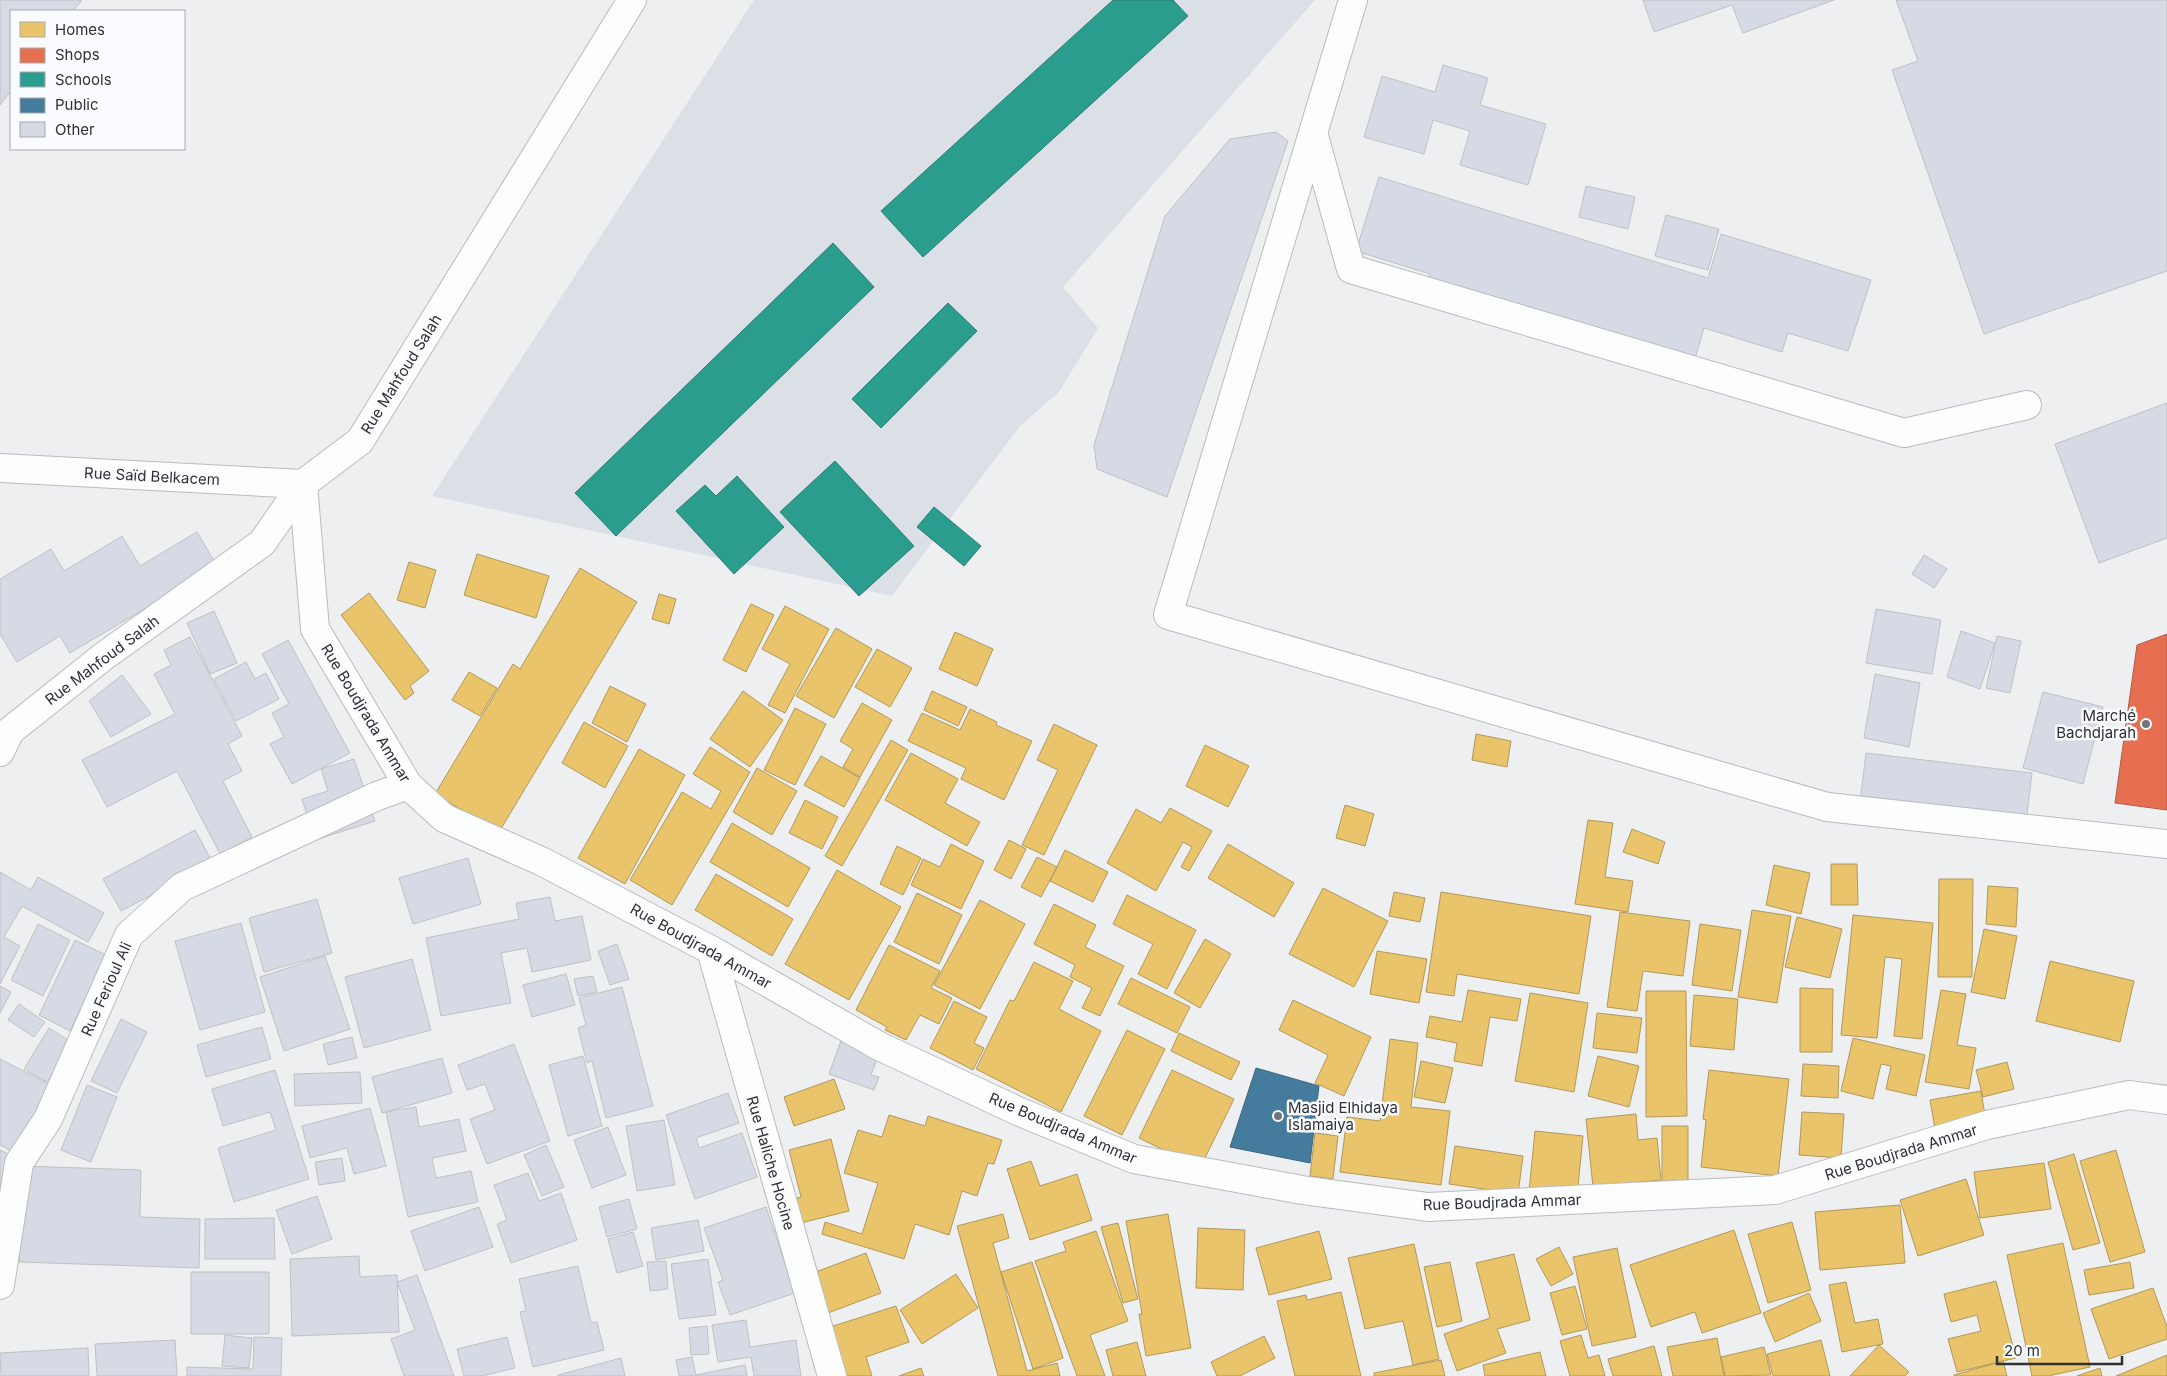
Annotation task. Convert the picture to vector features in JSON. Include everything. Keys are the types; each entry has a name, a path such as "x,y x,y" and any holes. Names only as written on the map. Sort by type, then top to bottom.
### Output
{"street":[{"name":"Rue Mahfoud Salah","path":"0,752 10,731 65,687 104,656 262,543 304,484 360,441 632,0"},
{"path":"1353,0 1314,136 1168,615 1827,807 2167,844"},
{"path":"1314,136 1351,270 1904,433 2027,405"},
{"name":"Rue Saïd Belkacem","path":"0,468 304,484"},
{"name":"Rue Boudjrada Ammar","path":"304,484 315,629 408,785 444,818 541,861 711,950 879,1046 1020,1112 1134,1160 1302,1190 1428,1207 1776,1190 1987,1125 2129,1095 2167,1100"},
{"name":"Rue Ferioul Ali","path":"0,1285 19,1163 48,1118 129,935 182,887 377,796 408,785"},
{"name":"Rue Haliche Hocine","path":"711,950 832,1376"}],"shaded area":[{"path":"754,0 1315,0 1063,287 1098,328 1059,392 1020,426 892,596 432,496"}],"building: Homes":[{"path":"477,554 549,576 536,618 464,595"},
{"path":"409,562 436,570 425,608 397,600"},
{"path":"580,568 637,602 499,832 435,794 513,664 520,669"},
{"path":"369,593 429,671 410,686 414,693 405,700 341,615"},
{"path":"659,594 676,599 669,624 652,619"},
{"path":"751,604 774,615 746,672 723,660"},
{"path":"785,606 829,629 785,713 768,705 790,664 762,649"},
{"path":"836,628 872,649 834,718 796,696"},
{"path":"955,632 993,649 977,686 939,669"},
{"path":"877,649 912,668 890,707 855,687"},
{"path":"469,672 497,688 480,716 452,700"},
{"path":"610,686 646,704 627,742 592,723"},
{"path":"743,691 783,720 750,767 710,739"},
{"path":"932,691 967,707 958,726 924,710"},
{"path":"862,703 892,720 860,777 843,767 853,749 840,741"},
{"path":"795,708 826,724 795,785 764,770"},
{"path":"970,709 997,722 996,725 1032,741 1004,800 961,779 966,768 908,741 922,713 960,730"},
{"path":"584,722 628,746 605,788 562,763"},
{"path":"1054,724 1097,745 1044,855 1022,845 1058,770 1037,760"},
{"path":"1476,734 1511,741 1507,767 1472,760"},
{"path":"891,740 908,750 842,866 825,856"},
{"path":"1205,745 1249,766 1228,807 1186,786"},
{"path":"710,747 750,772 672,905 630,880 682,792 711,809 721,791 693,774"},
{"path":"639,749 685,775 625,884 578,858"},
{"path":"911,753 958,779 945,803 980,822 967,846 885,800"},
{"path":"821,756 860,778 844,807 804,785"},
{"path":"757,768 797,791 772,835 733,812"},
{"path":"805,800 838,817 822,849 789,833"},
{"path":"1345,805 1374,814 1365,846 1336,838"},
{"path":"1170,808 1212,831 1189,871 1181,867 1192,847 1183,842 1156,891 1107,863 1136,809 1161,823"},
{"path":"1588,820 1613,823 1605,877 1633,881 1628,912 1575,904"},
{"path":"732,823 810,868 788,907 710,862"},
{"path":"1632,829 1665,842 1658,864 1623,852"},
{"path":"1009,840 1026,849 1011,879 994,870"},
{"path":"951,844 984,861 961,909 911,885 923,859 940,867"},
{"path":"1228,844 1294,883 1274,917 1208,878"},
{"path":"897,846 921,858 903,895 880,884"},
{"path":"1065,850 1108,872 1093,902 1050,881"},
{"path":"1037,857 1057,867 1041,897 1021,887"},
{"path":"1831,864 1857,864 1858,905 1831,905"},
{"path":"1774,865 1810,873 1801,914 1766,905"},
{"path":"837,870 901,907 849,1000 785,964"},
{"path":"716,874 793,919 772,956 695,910"},
{"path":"1939,879 1973,879 1972,977 1938,977"},
{"path":"1988,886 2018,888 2016,927 1986,924"},
{"path":"1323,888 1388,921 1354,987 1289,954"},
{"path":"1394,892 1425,898 1420,922 1389,916"},
{"path":"1441,892 1591,916 1579,994 1457,974 1454,996 1426,992"},
{"path":"917,893 962,915 939,964 894,942"},
{"path":"1127,895 1196,930 1167,989 1138,974 1153,944 1113,924"},
{"path":"980,900 1025,924 980,1009 934,985"},
{"path":"1054,904 1096,925 1085,947 1124,966 1100,1016 1082,1008 1092,988 1070,977 1075,965 1034,944"},
{"path":"1752,910 1791,916 1777,1003 1738,997"},
{"path":"1620,912 1690,921 1683,976 1643,971 1637,1011 1607,1007"},
{"path":"1853,915 1933,923 1922,1039 1894,1036 1902,959 1885,957 1877,1038 1841,1035"},
{"path":"1797,917 1842,929 1830,978 1785,967"},
{"path":"1700,924 1741,930 1732,991 1692,985"},
{"path":"1984,929 2017,936 2005,999 1971,992"},
{"path":"1205,939 1231,954 1200,1008 1174,993"},
{"path":"889,945 940,971 931,988 952,998 939,1024 920,1015 906,1040 885,1030 887,1027 856,1010"},
{"path":"1377,951 1427,959 1419,1003 1370,994"},
{"path":"2050,961 2134,981 2120,1042 2036,1021"},
{"path":"1034,962 1073,981 1059,1009 1101,1031 1061,1112 976,1069 1010,1000 1014,1001"},
{"path":"1131,978 1190,1007 1177,1033 1118,1004"},
{"path":"1800,988 1833,989 1832,1052 1800,1052"},
{"path":"1468,990 1521,999 1517,1021 1490,1017 1482,1066 1454,1061 1457,1043 1426,1037 1430,1016 1462,1022"},
{"path":"1941,990 1966,994 1957,1045 1976,1048 1969,1089 1925,1082"},
{"path":"1646,991 1686,991 1687,1116 1646,1117"},
{"path":"1530,993 1588,1003 1574,1092 1515,1081"},
{"path":"1694,995 1738,999 1734,1050 1690,1046"},
{"path":"1293,1000 1371,1037 1344,1096 1315,1083 1328,1055 1279,1030"},
{"path":"954,1001 987,1017 974,1043 984,1048 973,1070 930,1048"},
{"path":"1597,1013 1642,1018 1637,1053 1593,1048"},
{"path":"1127,1030 1165,1049 1122,1135 1084,1116"},
{"path":"1179,1033 1240,1062 1231,1080 1171,1051"},
{"path":"1853,1038 1925,1055 1916,1096 1886,1089 1891,1066 1881,1064 1873,1099 1841,1091"},
{"path":"1390,1039 1418,1043 1411,1107 1450,1111 1441,1185 1340,1172 1347,1117 1380,1121"},
{"path":"1598,1056 1639,1066 1629,1107 1588,1096"},
{"path":"1421,1061 1453,1068 1445,1103 1414,1097"},
{"path":"2007,1062 2014,1089 1983,1097 1976,1070"},
{"path":"1803,1064 1839,1066 1838,1098 1801,1096"},
{"path":"1172,1070 1234,1099 1200,1168 1139,1138"},
{"path":"1709,1070 1789,1079 1778,1176 1701,1167 1706,1120 1703,1119"},
{"path":"834,1079 845,1109 794,1126 784,1097"},
{"path":"1981,1091 1986,1121 1935,1129 1930,1100"},
{"path":"1802,1112 1844,1114 1841,1158 1799,1155"},
{"path":"1636,1114 1638,1140 1657,1138 1661,1180 1593,1187 1586,1119"},
{"path":"889,1115 925,1126 928,1116 1002,1140 994,1164 988,1163 977,1196 962,1191 949,1235 915,1224 904,1259 822,1234 825,1222 862,1234 878,1183 844,1173 858,1130 882,1137"},
{"path":"1662,1126 1688,1126 1688,1182 1662,1183"},
{"path":"1535,1131 1583,1136 1577,1196 1529,1191"},
{"path":"1315,1133 1338,1136 1333,1179 1310,1176"},
{"path":"831,1139 849,1211 801,1223 794,1199 801,1197 789,1150"},
{"path":"1455,1146 1523,1156 1518,1194 1449,1184"},
{"path":"2116,1150 2145,1252 2110,1262 2080,1161"},
{"path":"2074,1154 2100,1243 2073,1250 2048,1162"},
{"path":"1031,1161 1040,1186 1077,1174 1092,1220 1030,1240 1007,1169"},
{"path":"2044,1163 2051,1209 1980,1218 1974,1172"},
{"path":"1966,1179 1984,1235 1918,1256 1900,1200"},
{"path":"1900,1205 1905,1263 1820,1270 1815,1212"},
{"path":"1003,1214 1009,1238 993,1243 1027,1371 1057,1363 1060,1376 998,1376 957,1226"},
{"path":"1168,1214 1191,1348 1146,1356 1139,1314 1142,1314 1126,1221"},
{"path":"1792,1222 1811,1290 1768,1303 1748,1234"},
{"path":"1118,1223 1138,1299 1123,1303 1101,1227"},
{"path":"1198,1228 1245,1230 1243,1290 1196,1288"},
{"path":"1734,1230 1761,1313 1702,1333 1695,1312 1651,1327 1630,1265"},
{"path":"1096,1231 1128,1321 1090,1335 1105,1376 1077,1376 1035,1261 1066,1251 1063,1242"},
{"path":"1319,1231 1332,1279 1269,1295 1256,1248"},
{"path":"2063,1243 2090,1367 2048,1376 2032,1376 2007,1255"},
{"path":"1414,1244 1439,1359 1413,1365 1403,1321 1365,1329 1348,1258"},
{"path":"1559,1247 1573,1274 1551,1286 1536,1259"},
{"path":"1617,1248 1636,1337 1592,1346 1573,1257"},
{"path":"866,1253 881,1293 820,1316 805,1276"},
{"path":"1514,1254 1530,1320 1497,1329 1506,1353 1457,1371 1444,1334 1490,1318 1476,1263"},
{"path":"1032,1262 1063,1358 1033,1369 1001,1272"},
{"path":"1450,1262 1462,1321 1437,1327 1424,1267"},
{"path":"2130,1262 2134,1288 2089,1295 2084,1270"},
{"path":"956,1274 978,1308 922,1344 900,1310"},
{"path":"1996,1281 2016,1358 1957,1372 1948,1339 1981,1331 1977,1315 1951,1322 1944,1294"},
{"path":"1846,1282 1855,1323 1878,1319 1883,1344 1842,1352 1829,1285"},
{"path":"1575,1286 1587,1329 1562,1335 1550,1293"},
{"path":"2153,1288 2167,1327 2167,1339 2109,1359 2091,1309"},
{"path":"1341,1292 1361,1376 1295,1376 1277,1301 1306,1295 1307,1300"},
{"path":"1809,1293 1821,1321 1775,1342 1763,1313"},
{"path":"896,1306 909,1342 866,1357 872,1376 843,1376 827,1328"},
{"path":"1581,1335 1588,1358 1599,1355 1605,1376 1570,1376 1560,1341"},
{"path":"1264,1336 1275,1358 1240,1376 1217,1376 1211,1362"},
{"path":"1717,1338 1724,1376 1673,1376 1667,1347"},
{"path":"1821,1340 1830,1376 1773,1376 1767,1354"},
{"path":"1137,1342 1146,1376 1113,1376 1106,1350"},
{"path":"1879,1345 1909,1372 1905,1376 1850,1376"},
{"path":"1654,1346 1662,1376 1613,1376 1608,1359"},
{"path":"1764,1347 1771,1375 1725,1376 1721,1357"},
{"path":"1540,1352 1546,1376 1485,1376 1483,1365"},
{"path":"2167,1355 2167,1376 2116,1376"},
{"path":"1441,1360 1445,1376 1374,1376 1374,1373"},
{"path":"2003,1361 2007,1376 1954,1376 1954,1375"},
{"path":"921,1368 924,1376 899,1376"},
{"path":"2100,1368 2102,1376 2077,1376"}],"building: Shops":[{"name":"Marché Bachdjarah","path":"2167,634 2167,810 2115,803 2137,645"}],"building: Schools":[{"path":"1113,0 1173,0 1188,16 923,257 881,211"},
{"path":"833,243 874,287 616,536 575,493"},
{"path":"948,303 977,331 881,428 852,399"},
{"path":"835,461 914,546 859,596 780,512"},
{"path":"737,476 784,527 734,574 676,511 705,485 716,496"},
{"path":"934,507 981,546 964,566 917,527"}],"building: Public":[{"name":"Masjid Elhidaya Islamaiya","path":"1256,1068 1319,1086 1310,1163 1230,1147"}],"building: Other":[{"path":"0,0 82,0 74,10 10,10 10,92 0,105"},
{"path":"1643,0 1834,0 1743,33 1732,5 1654,32"},
{"path":"1896,0 2167,0 2167,271 1984,334 1892,70 1918,61"},
{"path":"1443,65 1488,78 1480,105 1546,124 1528,185 1460,165 1470,131 1433,120 1424,154 1364,137 1382,76 1435,92"},
{"path":"1276,132 1288,141 1167,497 1097,469 1094,445 1165,216 1230,139"},
{"path":"1379,177 1708,278 1721,234 1871,280 1848,351 1788,333 1782,352 1704,328 1694,362 1426,289 1430,274 1356,251"},
{"path":"1586,186 1635,197 1628,229 1579,217"},
{"path":"1666,215 1719,229 1708,270 1655,256"},
{"path":"2167,403 2167,538 2099,563 2055,444"},
{"path":"197,532 217,566 70,653 60,636 17,662 0,634 0,579 51,549 64,571 122,536 140,566"},
{"path":"1924,555 1947,569 1934,588 1912,574"},
{"path":"1876,609 1941,620 1932,674 1866,663"},
{"path":"214,611 237,663 210,674 187,623"},
{"path":"1961,631 1995,643 1980,689 1947,677"},
{"path":"1997,636 2021,641 2010,693 1986,688"},
{"path":"190,637 242,736 228,744 242,771 223,781 252,837 220,854 177,771 107,807 82,760 175,714 154,674 171,665 164,650"},
{"path":"288,640 350,753 292,784 270,744 284,737 272,713 289,704 262,654"},
{"path":"246,662 255,679 266,673 279,699 236,721 214,679"},
{"path":"1875,674 1920,683 1909,747 1864,738"},
{"path":"122,675 151,714 111,737 89,701"},
{"path":"2043,692 2103,707 2083,784 2023,768"},
{"path":"1866,753 2032,773 2026,823 1860,803"},
{"path":"354,759 375,821 315,840 302,799 328,791 321,769"},
{"path":"195,830 213,863 121,911 103,879"},
{"path":"468,858 481,904 413,924 399,878"},
{"path":"0,872 31,890 38,877 104,913 88,942 22,906 4,937 20,946 0,984"},
{"path":"550,897 555,921 582,916 591,960 532,972 527,948 501,953 511,1003 441,1016 426,938 519,919 516,903"},
{"path":"317,899 332,953 264,972 249,918"},
{"path":"241,923 265,1012 200,1030 175,941"},
{"path":"38,924 70,940 43,996 11,980"},
{"path":"75,940 106,955 70,1031 39,1015"},
{"path":"617,944 629,979 610,985 598,951"},
{"path":"325,956 350,1029 284,1051 260,977"},
{"path":"412,959 431,1030 364,1048 345,977"},
{"path":"566,974 575,1005 532,1017 523,985"},
{"path":"593,976 597,992 578,996 574,979"},
{"path":"0,986 11,992 0,1013"},
{"path":"622,987 653,1106 606,1118 592,1061 587,1063 578,1028 586,1025 579,998"},
{"path":"19,1004 45,1022 34,1037 8,1020"},
{"path":"121,1019 147,1032 117,1093 91,1081"},
{"path":"262,1027 271,1059 206,1077 197,1045"},
{"path":"49,1028 71,1042 47,1082 24,1069"},
{"path":"843,1035 881,1048 871,1075 879,1077 874,1090 829,1074"},
{"path":"352,1037 357,1058 328,1065 323,1044"},
{"path":"514,1044 550,1141 487,1164 470,1119 495,1110 485,1084 467,1090 458,1065"},
{"path":"583,1056 602,1126 568,1136 549,1065"},
{"path":"442,1058 452,1093 382,1113 372,1077"},
{"path":"0,1059 49,1084 15,1153 0,1145"},
{"path":"275,1070 309,1179 234,1202 218,1148 276,1130 270,1112 223,1126 212,1089"},
{"path":"360,1072 362,1103 295,1106 294,1074"},
{"path":"87,1085 117,1097 91,1162 61,1150"},
{"path":"728,1093 739,1123 696,1138 699,1148 742,1133 757,1177 695,1199 666,1115"},
{"path":"416,1107 419,1127 459,1119 466,1151 432,1158 436,1178 471,1171 478,1202 408,1217 386,1112"},
{"path":"370,1108 386,1166 354,1174 347,1148 310,1158 302,1126"},
{"path":"664,1120 675,1185 637,1191 626,1126"},
{"path":"608,1127 626,1175 592,1188 574,1140"},
{"path":"546,1145 564,1187 542,1196 524,1155"},
{"path":"0,1150 19,1159 3,1193 0,1191"},
{"path":"342,1158 345,1181 319,1185 315,1162"},
{"path":"22,1166 141,1170 140,1217 200,1219 199,1268 19,1262"},
{"path":"528,1173 539,1201 561,1193 577,1240 511,1263 497,1224 507,1220 494,1185"},
{"path":"317,1196 332,1239 292,1254 276,1210"},
{"path":"629,1199 637,1229 607,1237 599,1207"},
{"path":"479,1207 493,1247 425,1271 411,1231"},
{"path":"766,1207 795,1293 730,1315 718,1282 723,1280 704,1228"},
{"path":"274,1218 275,1259 205,1259 205,1219"},
{"path":"698,1220 704,1251 656,1260 651,1228"},
{"path":"633,1232 643,1266 617,1273 608,1239"},
{"path":"359,1256 360,1277 397,1275 399,1332 292,1336 290,1259"},
{"path":"708,1259 716,1315 679,1319 671,1264"},
{"path":"666,1261 668,1289 650,1291 647,1262"},
{"path":"578,1266 591,1323 597,1322 604,1350 533,1367 520,1312 526,1311 519,1279"},
{"path":"191,1272 269,1272 269,1334 191,1334"},
{"path":"417,1275 454,1376 404,1376 391,1339 415,1330 397,1282"},
{"path":"746,1320 750,1347 796,1340 801,1376 754,1376 751,1357 718,1362 712,1325"},
{"path":"707,1326 709,1354 691,1355 689,1328"},
{"path":"225,1335 252,1338 249,1368 222,1366"},
{"path":"254,1337 282,1338 281,1376 187,1376 187,1367 253,1369"},
{"path":"507,1337 515,1368 482,1376 464,1376 457,1349"},
{"path":"175,1340 177,1376 97,1376 95,1344"},
{"path":"88,1348 89,1376 1,1376 0,1353"},
{"path":"692,1357 696,1375 745,1365 747,1376 679,1376 676,1360"},
{"path":"621,1358 625,1376 558,1376 558,1375"}],"place":[{"name":"Marché Bachdjarah","path":"2146,724"},
{"name":"Masjid Elhidaya Islamaiya","path":"1278,1116"}]}
